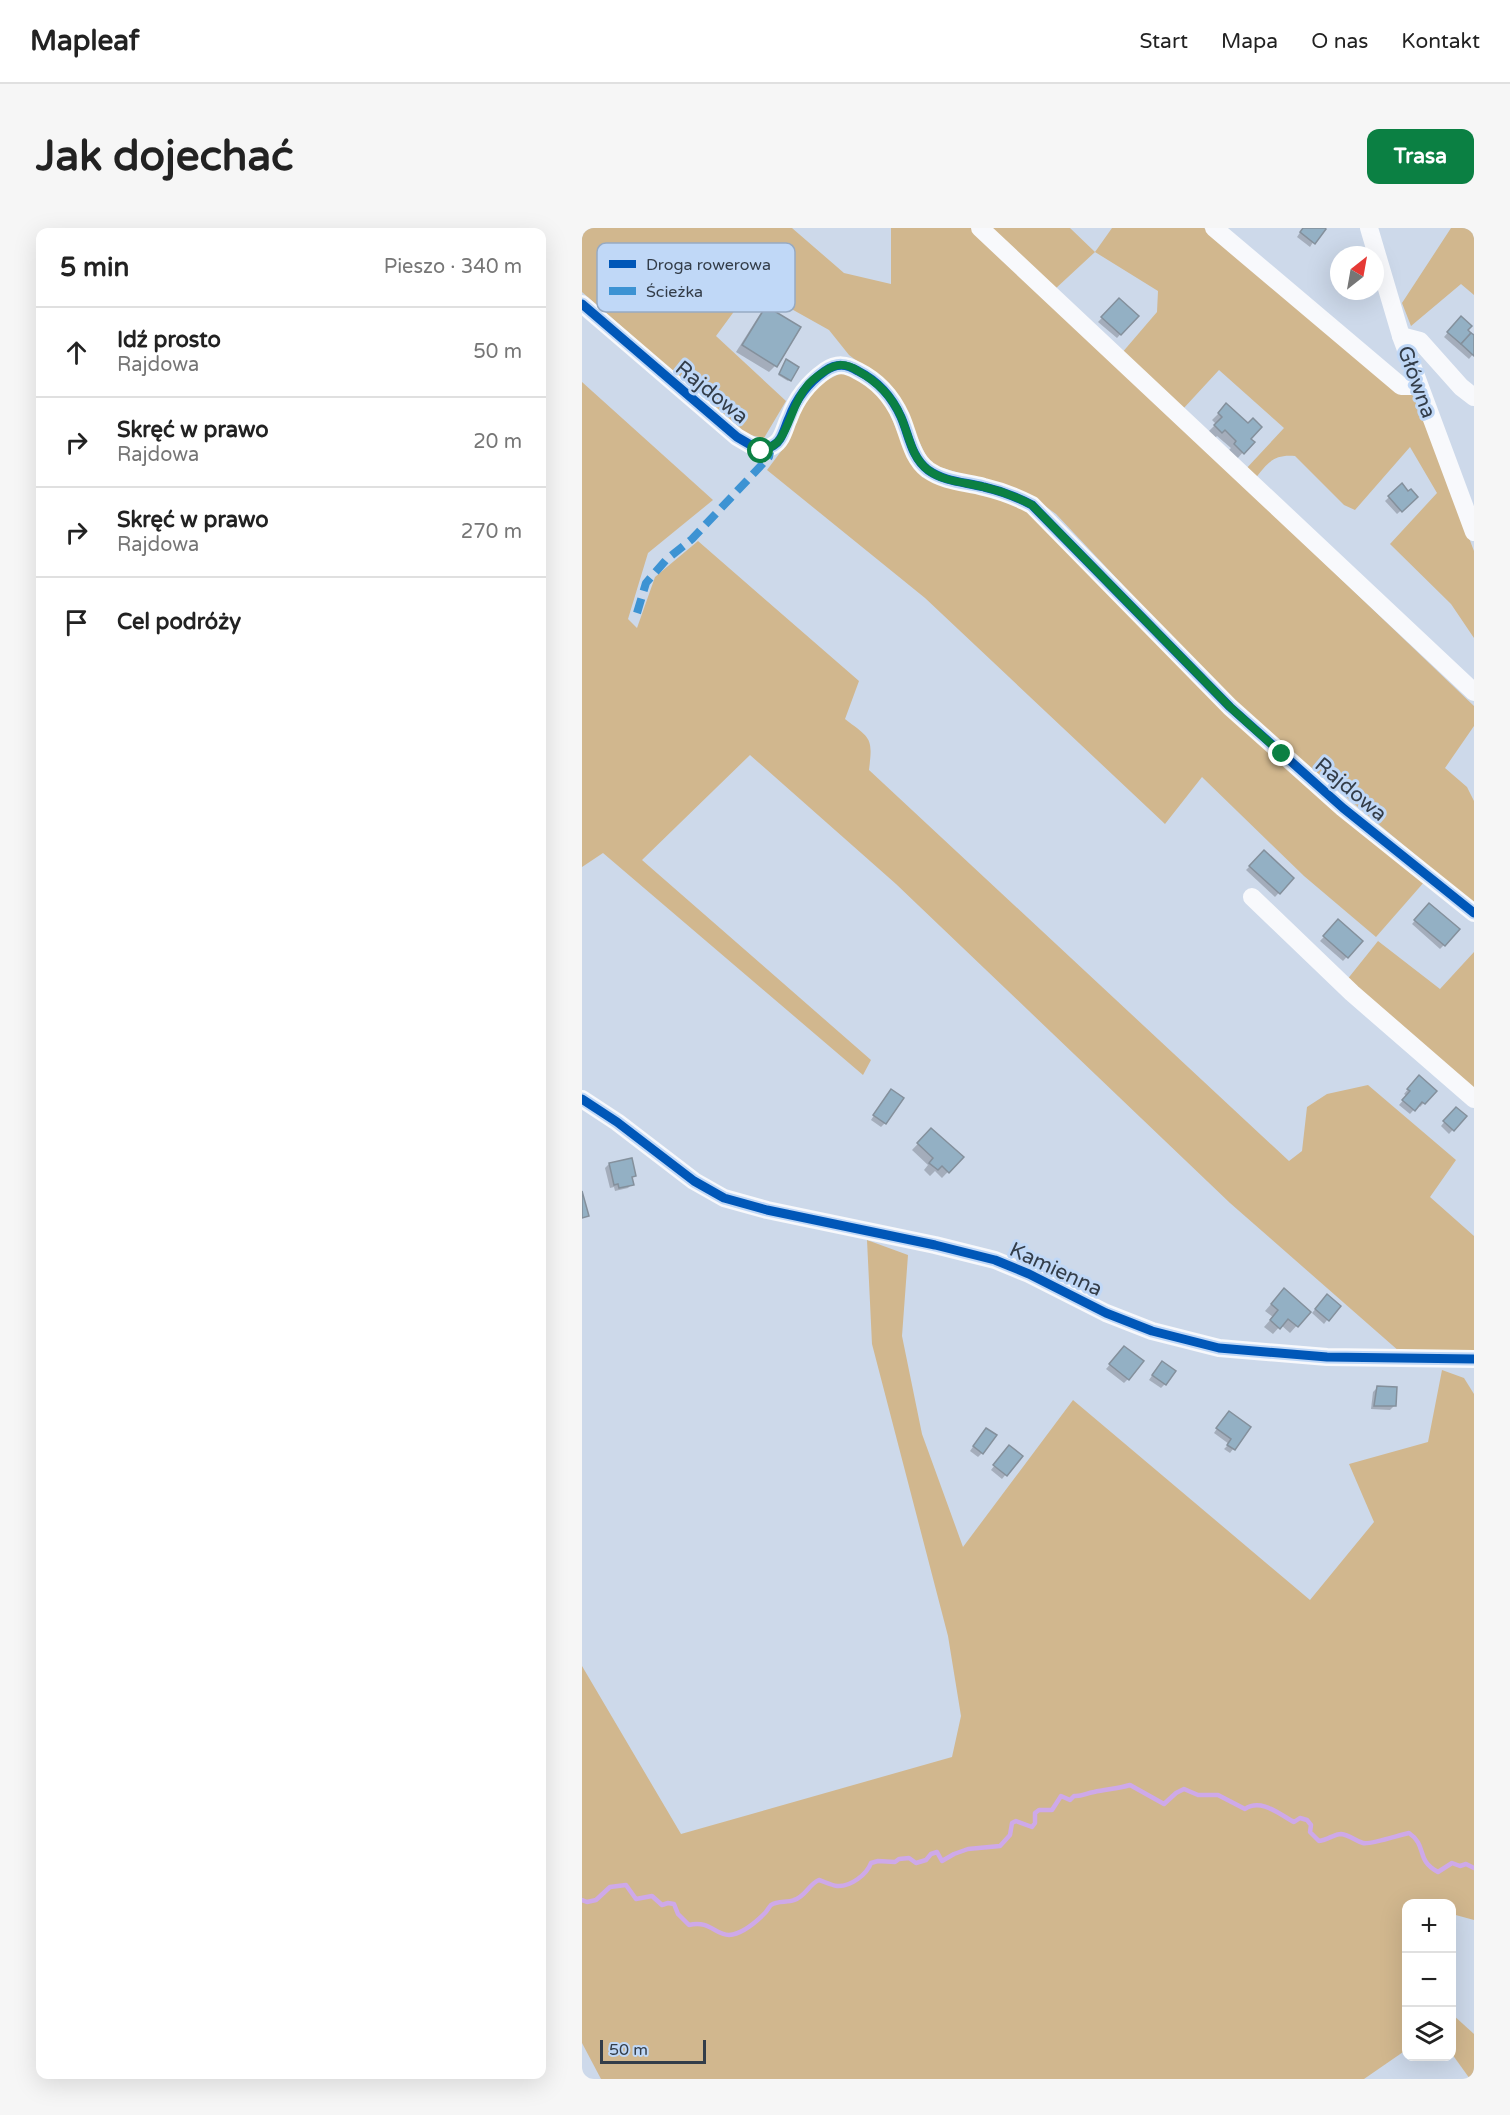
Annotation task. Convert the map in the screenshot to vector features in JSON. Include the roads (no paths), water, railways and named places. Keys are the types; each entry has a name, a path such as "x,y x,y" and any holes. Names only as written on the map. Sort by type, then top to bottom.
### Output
{"street":[{"path":"980,228 1474,692"},
{"path":"1214,228 1401,386 1418,386"},
{"name":"Główna","path":"1369,228 1418,386 1474,532"},
{"name":"Rajdowa","path":"582,304 737,437 761,451 771,447 780,439 807,385 825,371 836,365 848,365 867,376 885,390 901,416 916,457 927,469 946,479 985,487 1032,505 1230,707 1343,808 1474,913"},
{"path":"1401,336 1420,341 1461,387 1474,397"},
{"path":"1252,897 1352,993 1474,1099"},
{"name":"Kamienna","path":"582,1100 617,1122 694,1181 724,1198 767,1210 995,1260 1029,1274 1106,1313 1152,1331 1219,1348 1327,1357 1474,1359"}],"waterway":[{"path":"582,1900 587,1902 596,1900 610,1887 626,1885 636,1899 652,1896 662,1905 674,1904 678,1914 689,1925 702,1924 720,1933 734,1934 754,1923 771,1905 798,1898 819,1880 842,1886 858,1879 871,1863 878,1861 895,1862 909,1858 916,1863 926,1860 931,1854 937,1852 942,1861 968,1849 1000,1846 1010,1835 1012,1823 1016,1821 1032,1827 1035,1823 1035,1813 1039,1810 1052,1810 1061,1796 1070,1800 1074,1796 1130,1785 1164,1804 1184,1789 1198,1795 1218,1795 1245,1809 1257,1805 1264,1806 1294,1822 1300,1818 1307,1820 1311,1825 1310,1832 1319,1841 1341,1834 1367,1843 1409,1833 1418,1843 1426,1863 1438,1872 1452,1863 1460,1866 1466,1864 1474,1868"}]}
